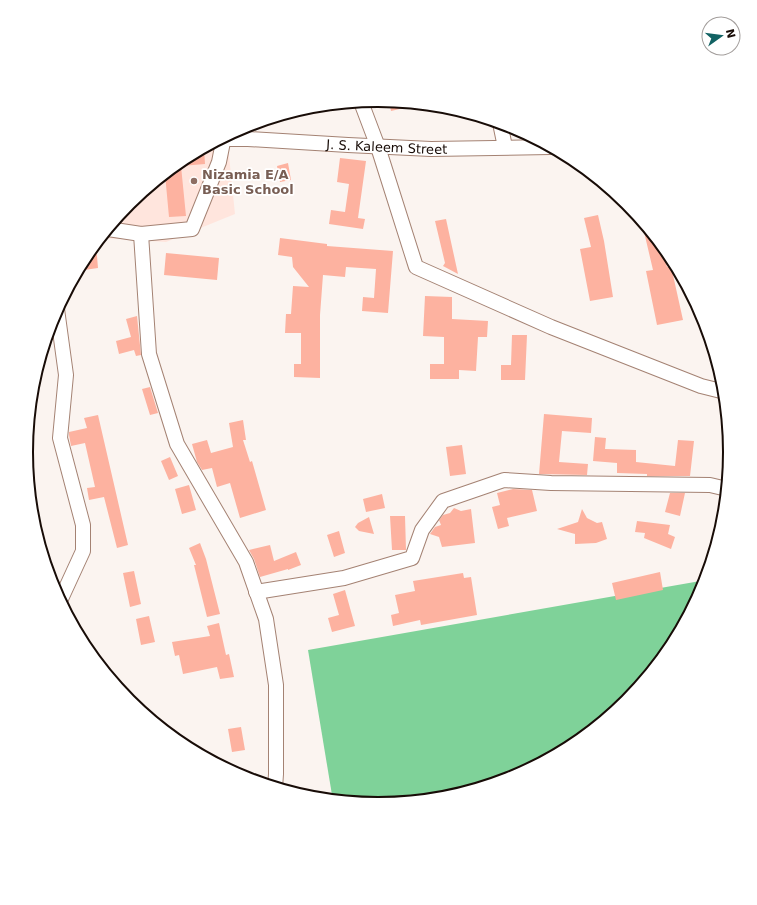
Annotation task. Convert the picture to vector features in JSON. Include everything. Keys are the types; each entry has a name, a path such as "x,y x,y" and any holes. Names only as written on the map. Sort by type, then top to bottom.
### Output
{"street":[{"path":"363,108 378,147 416,267 551,327 701,386 718,390"},
{"path":"502,129 506,148"},
{"name":"J. S. Kaleem Street","path":"235,138 431,149 539,147"},
{"path":"114,230 141,234 192,228 219,162 223,145"},
{"path":"141,234 149,354 177,444 246,562 266,619 276,685 275,782"},
{"path":"59,321 66,375 60,438 83,525 83,551 63,594"},
{"path":"256,592 344,578 412,558 422,530 443,501 504,480 551,483 710,485 722,488"}],"shaded area":[{"name":"Nizamia E/A Basic School","path":"228,142 235,214 166,242 107,238 134,208 168,178 206,153"}],"green space":[{"path":"699,581 678,625 653,663 623,697 589,727 551,752 511,772 468,786 424,795 378,798 332,795 308,650"}],"building":[{"path":"390,108 403,108 391,111"},
{"path":"204,154 205,164 186,166"},
{"path":"340,158 366,161 358,218 365,219 363,229 329,224 331,210 345,212 349,184 337,182"},
{"path":"288,163 291,180 280,182 277,166"},
{"path":"181,169 186,216 169,217 166,180"},
{"path":"598,215 604,241 613,297 590,301 580,249 591,247 584,218"},
{"path":"446,219 458,274 443,266 445,263 435,221"},
{"path":"644,232 665,260 667,267 669,266 672,270 683,320 657,325 646,271 653,270"},
{"path":"280,238 327,244 327,246 393,251 388,313 362,311 363,297 374,298 376,269 346,267 345,277 323,275 320,315 320,378 294,377 294,364 301,364 301,333 285,333 286,314 291,314 293,286 309,287 293,267 292,257 278,255"},
{"path":"97,253 98,268 85,270"},
{"path":"166,253 219,258 217,280 164,275"},
{"path":"425,296 452,297 452,319 488,321 487,337 478,337 476,371 459,370 459,379 430,379 430,364 444,364 444,337 423,336"},
{"path":"137,316 141,355 136,356 134,350 119,354 116,341 131,337 126,319"},
{"path":"512,335 527,335 525,380 501,380 501,365 511,365"},
{"path":"150,387 158,413 150,415 142,389"},
{"path":"544,414 592,418 591,433 562,431 559,462 588,464 587,475 539,474"},
{"path":"98,415 128,545 117,548 104,497 89,500 87,488 95,487 85,443 71,446 69,435 69,432 87,428 84,418"},
{"path":"243,420 246,440 243,440 250,462 252,461 266,510 240,518 230,483 217,487 212,468 202,470 197,462 192,444 207,440 211,453 233,447 229,423"},
{"path":"595,437 606,438 605,449 636,450 636,462 675,466 678,440 694,441 690,476 647,476 647,474 617,473 617,463 593,461"},
{"path":"462,445 466,474 450,476 446,447"},
{"path":"170,457 178,476 169,480 161,461"},
{"path":"189,485 196,510 182,514 175,489"},
{"path":"513,489 532,490 537,511 507,518 509,526 498,529 492,507 500,505 497,493"},
{"path":"670,493 685,493 680,516 665,512"},
{"path":"382,494 385,508 366,512 363,499"},
{"path":"454,508 461,511 471,509 475,543 442,547 439,537 430,534 435,527 441,525 439,520 443,515 450,513"},
{"path":"582,509 587,518 597,523 602,522 607,539 596,543 575,544 575,534 557,529 578,522"},
{"path":"390,516 405,516 406,550 392,550"},
{"path":"369,517 374,534 359,531 355,527 358,523"},
{"path":"637,521 670,525 668,534 675,537 671,549 644,538 645,533 635,532"},
{"path":"339,531 345,553 334,557 327,535"},
{"path":"200,543 206,559 220,614 207,617 194,565 196,565 189,548"},
{"path":"270,545 274,561 296,552 301,565 260,577 254,559 249,550"},
{"path":"134,571 141,604 130,607 123,573"},
{"path":"660,572 663,590 616,600 612,583"},
{"path":"463,573 464,578 471,577 477,615 421,625 420,620 393,626 391,615 399,613 395,595 415,591 413,581"},
{"path":"345,590 355,626 332,632 328,618 339,615 333,594"},
{"path":"149,616 155,642 141,645 136,619"},
{"path":"219,623 226,655 229,654 234,677 220,679 217,667 183,674 179,655 175,656 172,642 210,636 207,626"},
{"path":"241,727 245,750 232,752 228,729"}],"place":[{"name":"Nizamia E/A Basic School","path":"194,181"}]}
